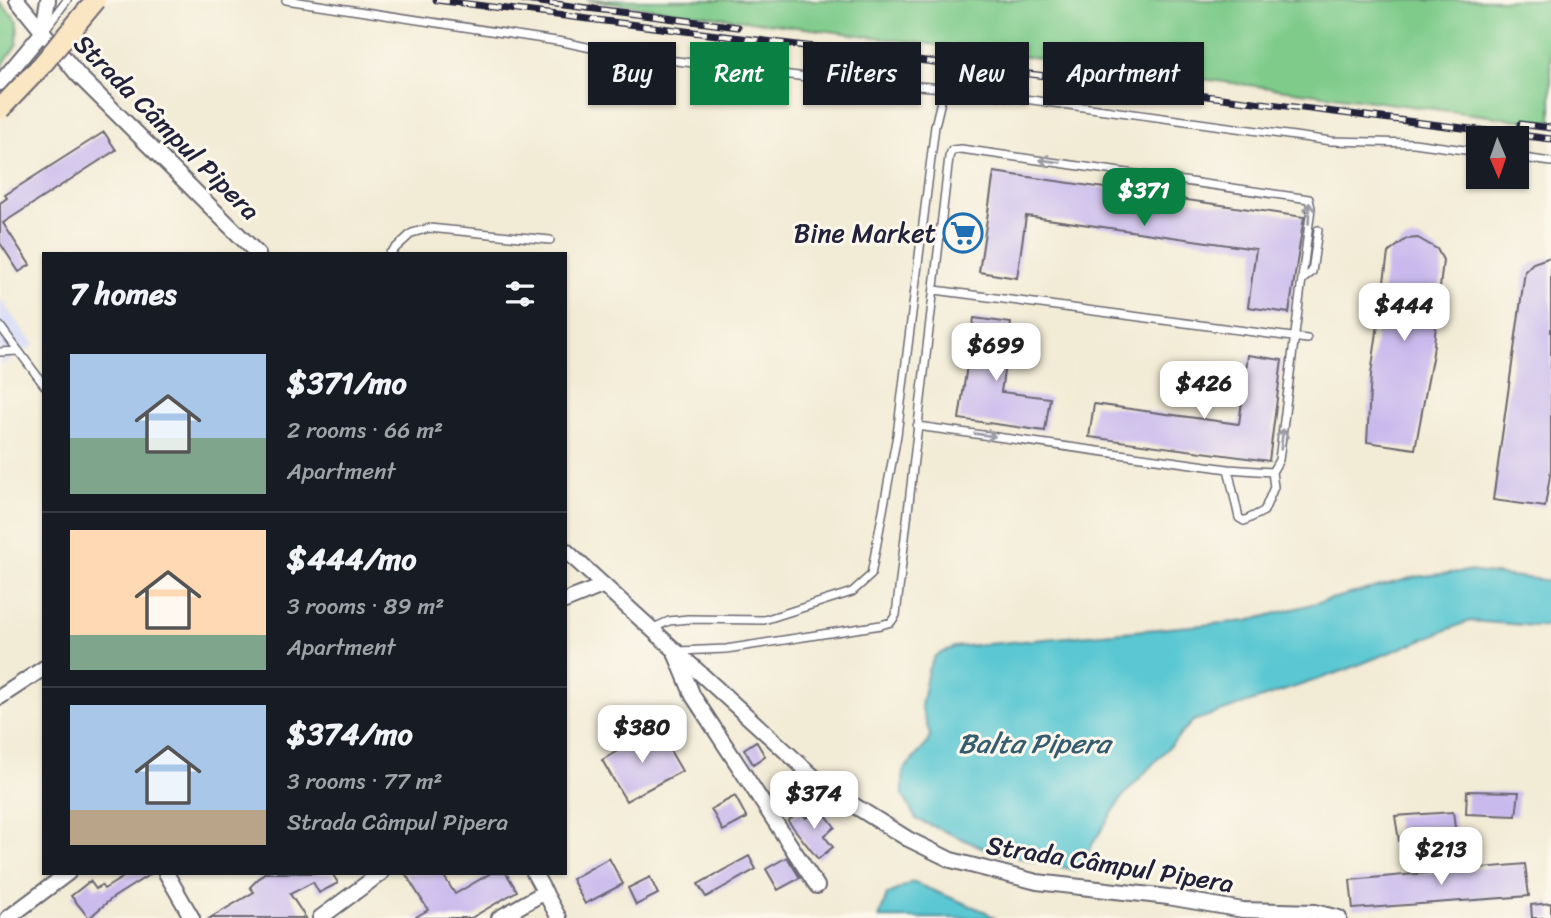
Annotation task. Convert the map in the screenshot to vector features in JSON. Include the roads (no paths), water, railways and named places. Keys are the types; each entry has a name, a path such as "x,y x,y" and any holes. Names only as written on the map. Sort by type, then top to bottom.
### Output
{"main road":[{"path":"0,109 41,66 96,0"}],"street":[{"name":"Strada Câmpul Pipera","path":"17,0 78,75 256,252"},
{"path":"0,83 42,33 48,0"},
{"name":"Strada Câmpul Pipera","path":"567,552 827,788 908,839 951,860 1037,881 1168,897 1243,910 1315,912 1339,918"},
{"path":"567,600 602,586"},
{"path":"674,651 693,696 817,886"},
{"path":"0,697 42,669"},
{"path":"8,918 65,875"},
{"path":"167,875 192,918"},
{"path":"320,918 378,875"},
{"path":"535,875 559,918"},
{"path":"499,918 545,892"}],"lane":[{"path":"42,33 68,0"},
{"path":"286,0 535,37 620,54 814,78 935,87"},
{"path":"1029,100 1331,141 1415,143 1466,150"},
{"path":"650,629 669,621 688,619 764,620 852,592 871,575 897,435 935,126 940,105"},
{"path":"674,651 726,649 891,622 896,615 952,150 961,149 1305,196 1309,199 1311,208 1279,460 1272,472 1274,487 1264,511 1244,521 1240,518 1228,469"},
{"path":"1530,159 1551,162"},
{"path":"391,252 412,233 429,228 550,240"},
{"path":"1301,281 1312,272 1318,230"},
{"path":"934,290 1307,339"},
{"path":"0,326 42,382"},
{"path":"0,352 18,351"},
{"path":"917,426 1228,469 1272,472"}],"water":[{"name":"Balta Pipera","path":"1468,571 1551,581 1551,627 1469,621 1343,671 1193,721 1123,796 1076,870 993,852 916,819 903,795 903,771 927,744 930,735 921,706 928,670 935,656 954,647 1247,621 1415,577"},
{"path":"912,882 986,912 994,918 879,918 887,895"}],"railway":[{"path":"436,0 1551,139"},
{"path":"524,0 738,27"},
{"path":"1520,124 1551,128"}],"place":[{"name":"Bine Market","path":"963,233"}]}
